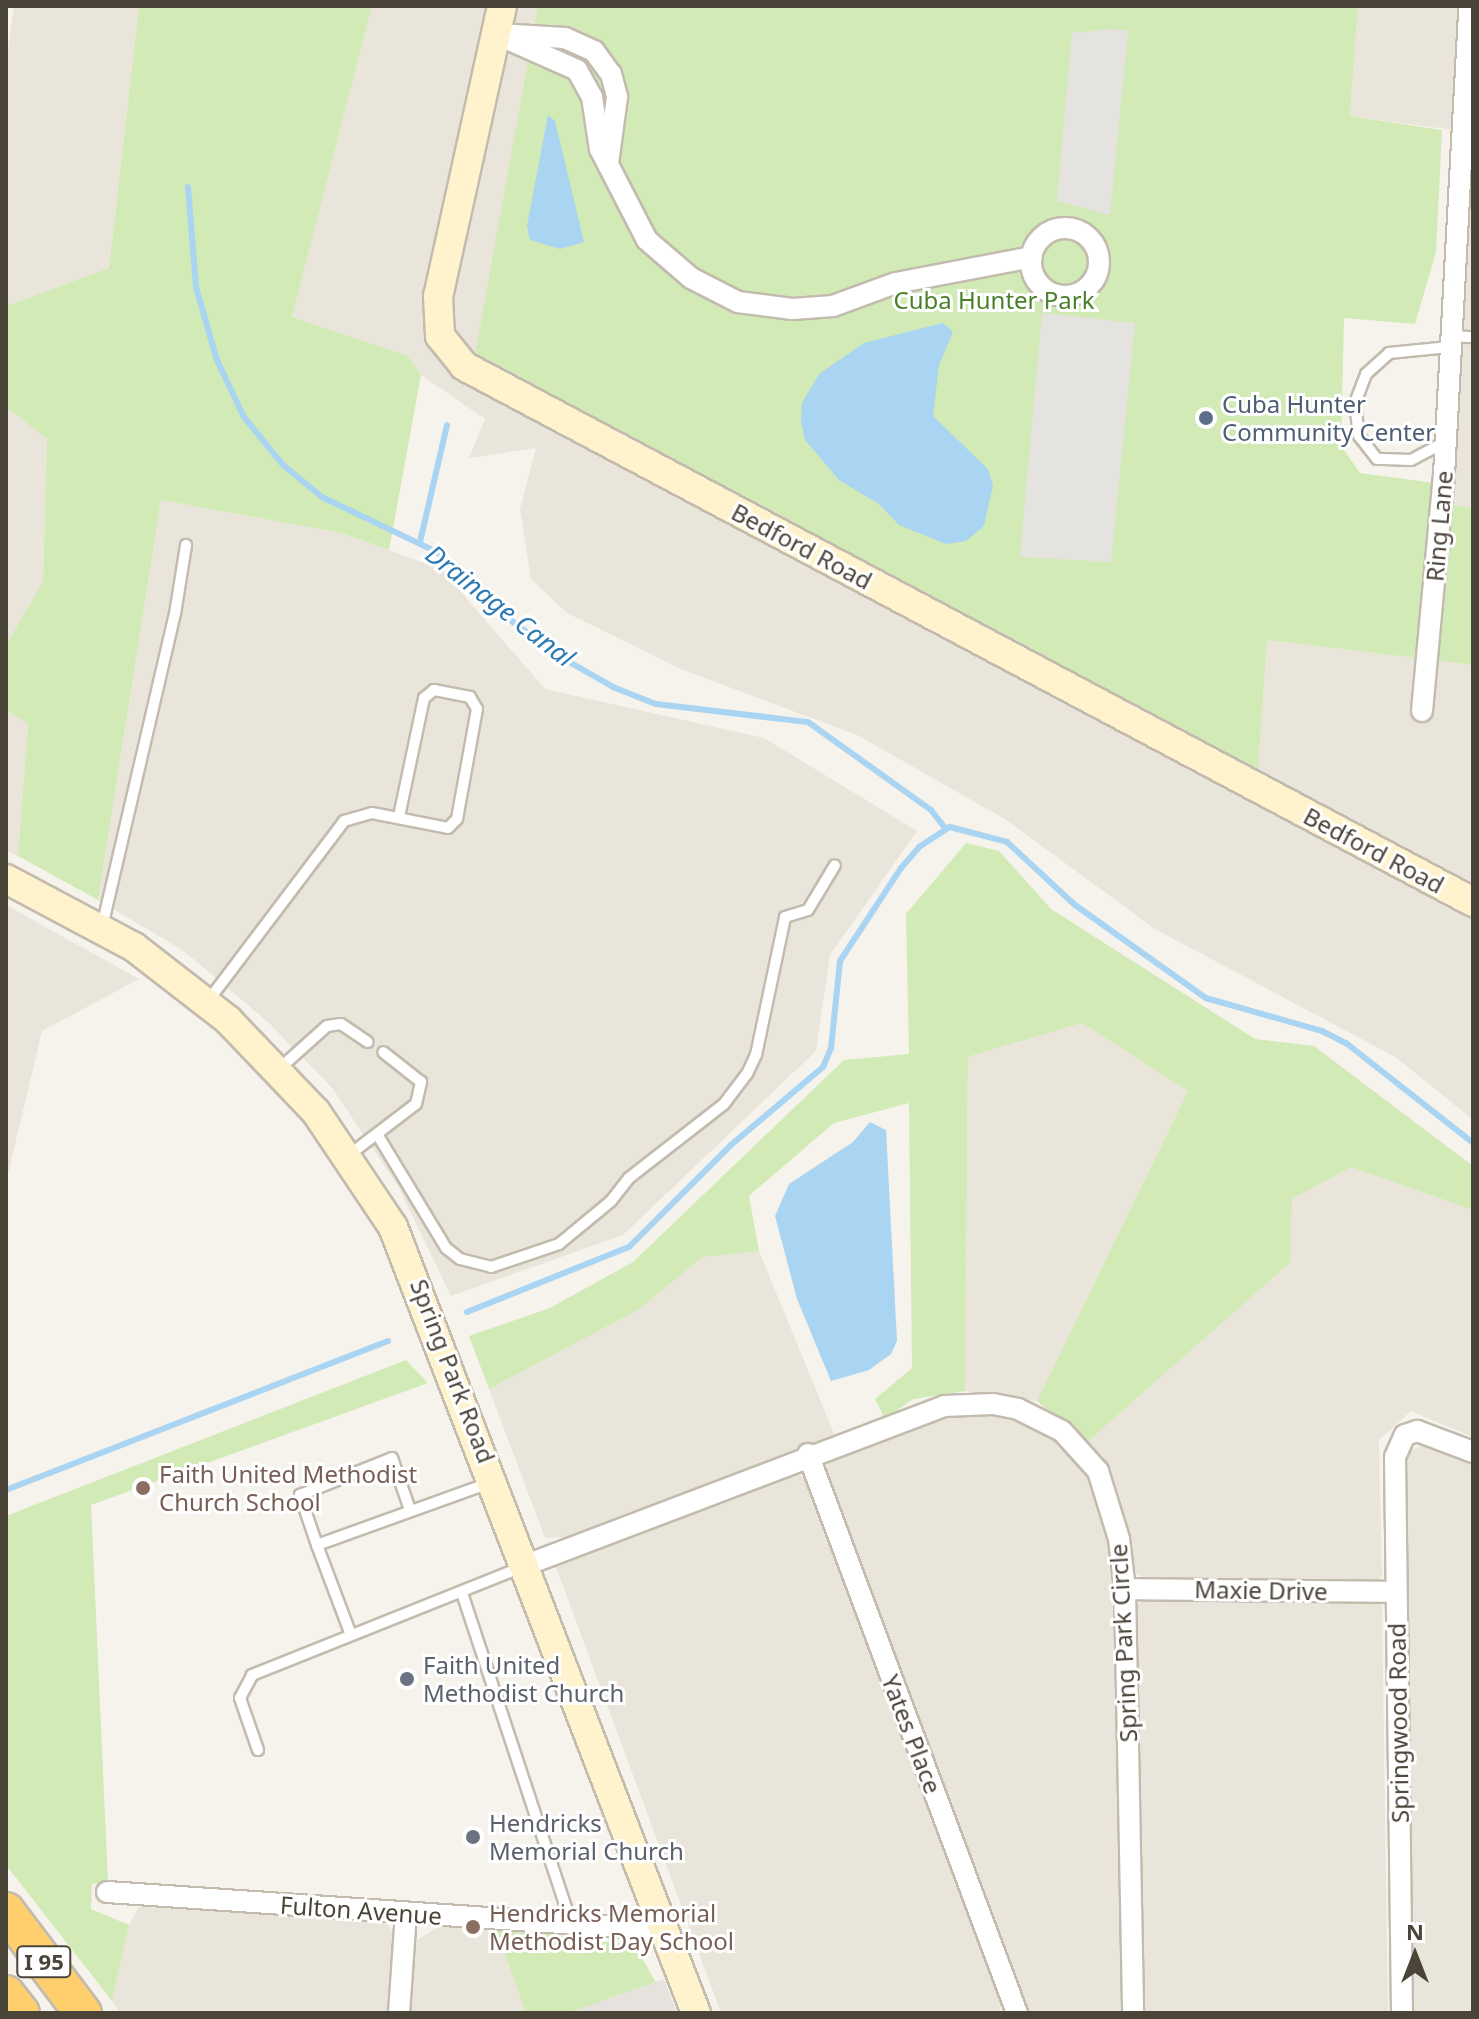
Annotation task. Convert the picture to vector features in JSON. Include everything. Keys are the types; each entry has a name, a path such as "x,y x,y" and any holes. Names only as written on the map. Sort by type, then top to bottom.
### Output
{"highway":[{"name":"I 95","path":"6,1911 83,2013"},
{"name":"I 95","path":"6,1994 21,2013"}],"street":[{"name":"Bedford Road","path":"502,6 437,307 440,336 464,366 1473,902"},
{"name":"Ring Lane","path":"1422,711 1445,442 1469,6"},
{"path":"496,34 577,70 587,82 600,149 647,240 691,278 738,302 793,309 833,306 896,283 1032,257"},
{"name":"Spring Park Road","path":"6,879 102,929 207,1002 279,1069 347,1156 412,1265 696,2013"},
{"name":"Spring Park Circle","path":"526,1565 808,1454 944,1406 993,1404 1037,1417 1062,1431 1098,1471 1115,1518 1125,1589 1133,2013"},
{"name":"Springwood Road","path":"1402,2013 1395,1457 1405,1435 1432,1435 1473,1452"},
{"name":"Yates Place","path":"808,1454 1017,2013"},
{"name":"Maxie Drive","path":"1125,1589 1396,1592"},
{"name":"Fulton Avenue","path":"107,1892 664,1930"},
{"path":"399,2013 406,1913"}],"lane":[{"path":"1445,442 1411,460 1377,459 1359,436 1355,403 1366,374 1389,353 1473,337"},
{"path":"102,929 175,614 186,545"},
{"path":"207,1002 344,821 355,814 399,817 448,828 457,819 477,709 470,697 434,690 424,698 399,817"},
{"path":"377,1134 446,1248 460,1259 491,1267 559,1244 611,1201 629,1178 724,1104 747,1074 756,1055 785,917 808,910 835,865"},
{"path":"279,1069 327,1026 341,1024 368,1042"},
{"path":"347,1156 416,1104 421,1082 383,1052"},
{"path":"351,1635 300,1495 392,1458 410,1510"},
{"path":"317,1545 495,1481"},
{"path":"258,1750 240,1698 243,1684 252,1675 526,1565"},
{"path":"462,1593 572,1925"}],"shaded area":[{"path":"14,6 139,6 109,268 6,306 6,65"},
{"path":"372,6 543,6 1258,771 1267,640 1473,665 1473,1120 1397,1058 1155,929 1005,819 857,735 681,669 567,613 531,579 520,509 536,448 469,458 485,419 421,375 408,356 292,317"},
{"path":"1358,6 1460,6 1453,130 1350,116"},
{"path":"1112,29 1128,31 1110,215 1057,201 1072,33"},
{"path":"1473,91 1473,508 1444,504"},
{"path":"1042,313 1135,323 1111,562 1020,557"},
{"path":"6,407 47,439 43,583 6,645"},
{"path":"161,500 341,533 441,569 545,689 764,738 917,831 830,955 816,1051 623,1235 451,1296 398,1186 333,1089 269,1023 184,951 98,900"},
{"path":"6,710 28,724 18,856 6,850"},
{"path":"6,905 139,979 42,1031 6,1182"},
{"path":"1082,1023 1188,1091 1037,1401 965,1391 968,1057"},
{"path":"1351,1167 1473,1210 1473,1437 1411,1411 1379,1440 1382,1576 1376,1584 1145,1579 1132,1570 1086,1443 1290,1263 1291,1199"},
{"path":"759,1251 835,1436 565,1537 545,1538 489,1389 638,1310 696,1257"},
{"path":"954,1412 1002,1414 1022,1420 1051,1436 1091,1474 1115,1561 1124,2013 1026,2013 823,1476 832,1453"},
{"path":"1431,1443 1473,1461 1473,2013 1409,2013 1402,1468 1411,1450"},
{"path":"794,1471 811,1483 1003,1999 999,2013 721,2013 556,1567 561,1559"},
{"path":"1148,1596 1375,1598 1382,1605 1388,2013 1140,2013 1132,1609"},
{"path":"139,1907 374,1919 388,1925 396,1938 391,2013 120,2013 112,2001 129,1925"},
{"path":"443,1924 495,1927 526,2013 408,2013 414,1942"},
{"path":"664,1979 677,2013 568,2013"}],"green space":[{"path":"139,6 372,6 292,317 408,356 421,375 389,550 341,533 161,500 98,900 18,856 28,724 6,710 6,645 43,582 47,439 6,407 6,306 109,268"},
{"name":"Cuba Hunter Park","path":"538,6 1358,6 1350,116 1442,130 1436,252 1415,324 1344,318 1341,446 1360,473 1435,483 1444,504 1473,508 1473,665 1267,640 1258,772 475,355"},
{"path":"966,843 999,851 1051,909 1255,1039 1314,1046 1473,1166 1473,1210 1351,1167 1292,1199 1290,1263 1086,1443 1037,1401 1188,1091 1082,1023 968,1057 965,1391 913,1399 885,1419 875,1399 912,1368 909,1103 834,1123 749,1196 759,1251 702,1257 638,1310 489,1389 469,1336 550,1308 633,1262 844,1060 909,1054 906,914"},
{"path":"406,1360 428,1383 91,1505 108,1881 92,1884 91,1909 129,1925 112,2001 6,1865 6,1516"},
{"path":"495,1927 634,1945 656,1982 568,2013 526,2013"}],"water":[{"path":"548,115 555,121 584,242 560,249 530,240 527,226"},
{"path":"943,323 953,332 939,365 933,416 988,469 993,485 984,526 966,541 946,544 899,525 879,504 839,480 805,440 801,422 802,403 819,374 864,343"},
{"path":"870,1122 886,1130 897,1341 891,1354 869,1370 831,1381 797,1299 775,1216 789,1184 853,1142"}],"waterway":[{"name":"Drainage Canal","path":"188,187 196,287 217,360 244,417 283,465 322,497 437,552 513,622 557,655 613,687 656,704 808,722 931,810 945,828"},
{"path":"420,542 447,425"},
{"path":"467,1312 629,1247 731,1145 823,1067 831,1048 840,961 901,868 919,847 950,827 1007,842 1075,905 1206,998 1322,1031 1346,1043 1473,1143"},
{"path":"6,1490 388,1341"}],"place":[{"name":"Cuba Hunter Community Center","path":"1206,418"},
{"name":"Faith United Methodist Church School","path":"143,1488"},
{"name":"Faith United Methodist Church","path":"407,1679"},
{"name":"Hendricks Memorial Church","path":"473,1837"},
{"name":"Hendricks Memorial Methodist Day School","path":"473,1927"}]}
